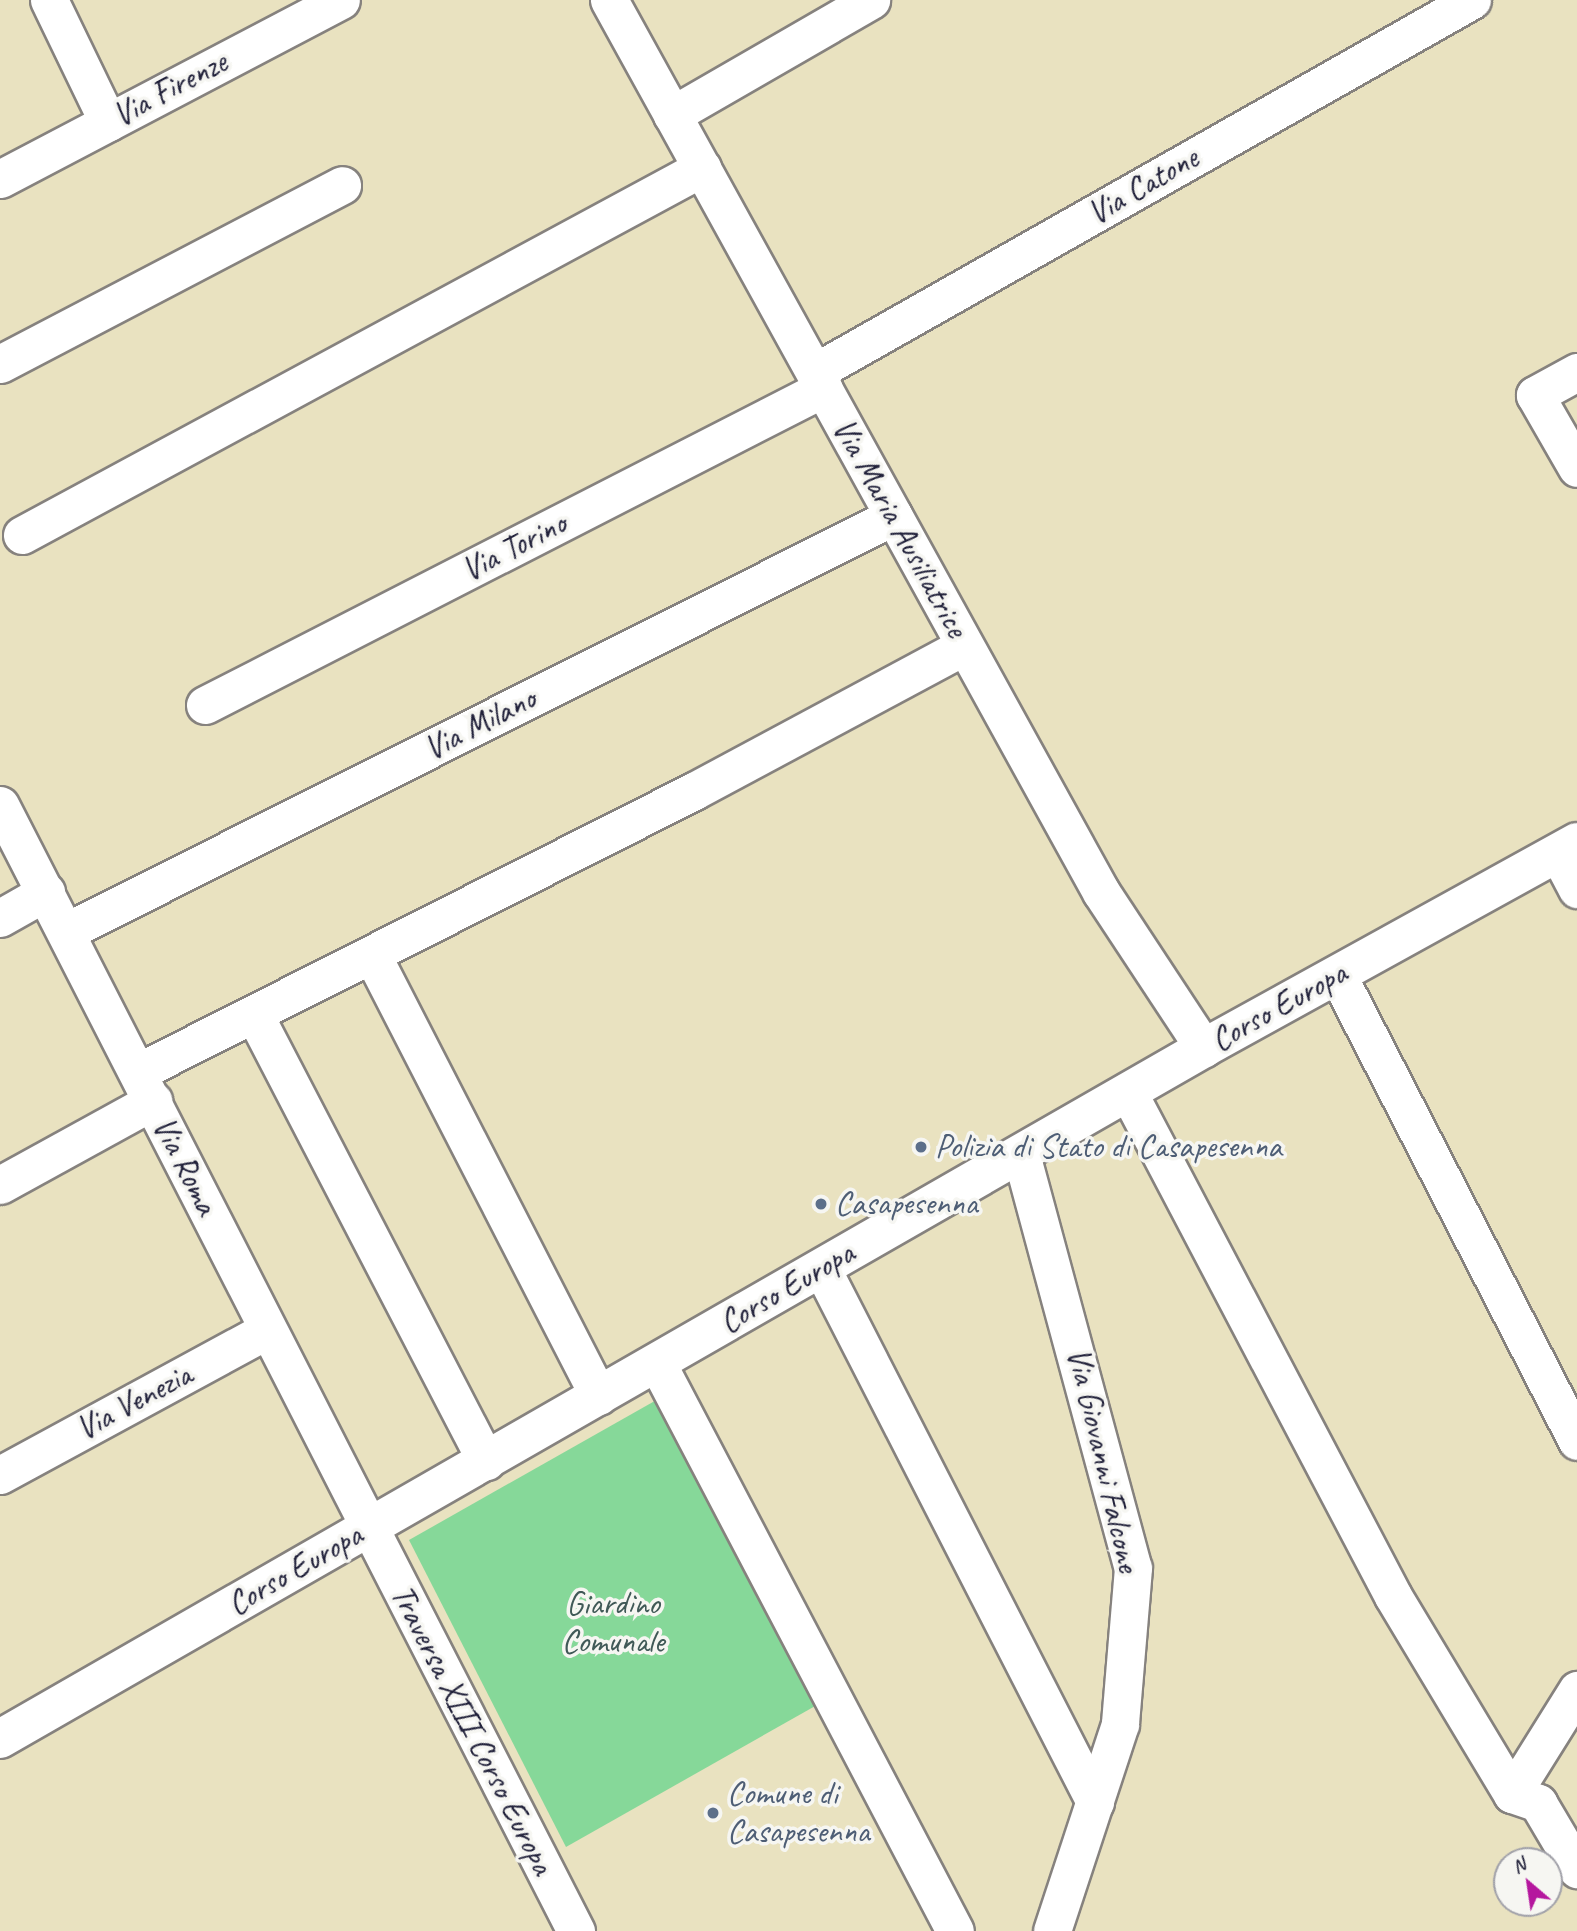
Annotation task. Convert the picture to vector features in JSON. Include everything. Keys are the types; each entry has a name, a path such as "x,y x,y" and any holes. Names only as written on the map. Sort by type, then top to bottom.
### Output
{"street":[{"path":"48,0 108,122"},
{"name":"Via Firenze","path":"0,179 108,122 280,14 341,0"},
{"name":"Via Maria Ausiliatrice","path":"609,0 1101,892 1204,1048"},
{"path":"673,115 871,0"},
{"name":"Via Catone","path":"819,380 1472,0"},
{"path":"22,535 702,168"},
{"path":"0,364 342,185"},
{"path":"1577,372 1535,395 1577,468"},
{"name":"Via Torino","path":"205,705 819,380"},
{"name":"Via Milano","path":"67,931 894,516"},
{"path":"0,1185 254,1014 964,646"},
{"name":"Via Roma","path":"0,805 67,931 367,1529"},
{"path":"1568,848 1577,889"},
{"name":"Corso Europa","path":"0,1739 1204,1048 1568,848"},
{"path":"0,918 46,892"},
{"path":"372,955 599,1396"},
{"path":"1337,974 1577,1441"},
{"path":"254,1014 486,1461"},
{"path":"1128,1092 1393,1596 1512,1794 1538,1803 1577,1869"},
{"name":"Via Giovanni Falcone","path":"1021,1154 1088,1380 1133,1568 1120,1724 1052,1931"},
{"path":"822,1269 1095,1802"},
{"name":"Via Venezia","path":"0,1475 267,1330"},
{"path":"657,1363 941,1926"},
{"name":"Traversa XIII Corso Europa","path":"367,1529 576,1931"},
{"path":"1512,1794 1577,1690"}],"green space":[{"name":"Giardino Comunale","path":"660,1398 817,1705 566,1847 409,1540"}],"place":[{"name":"Polizia di Stato di Casapesenna","path":"921,1147"},
{"name":"Casapesenna","path":"821,1204"},
{"name":"Comune di Casapesenna","path":"713,1813"}]}
